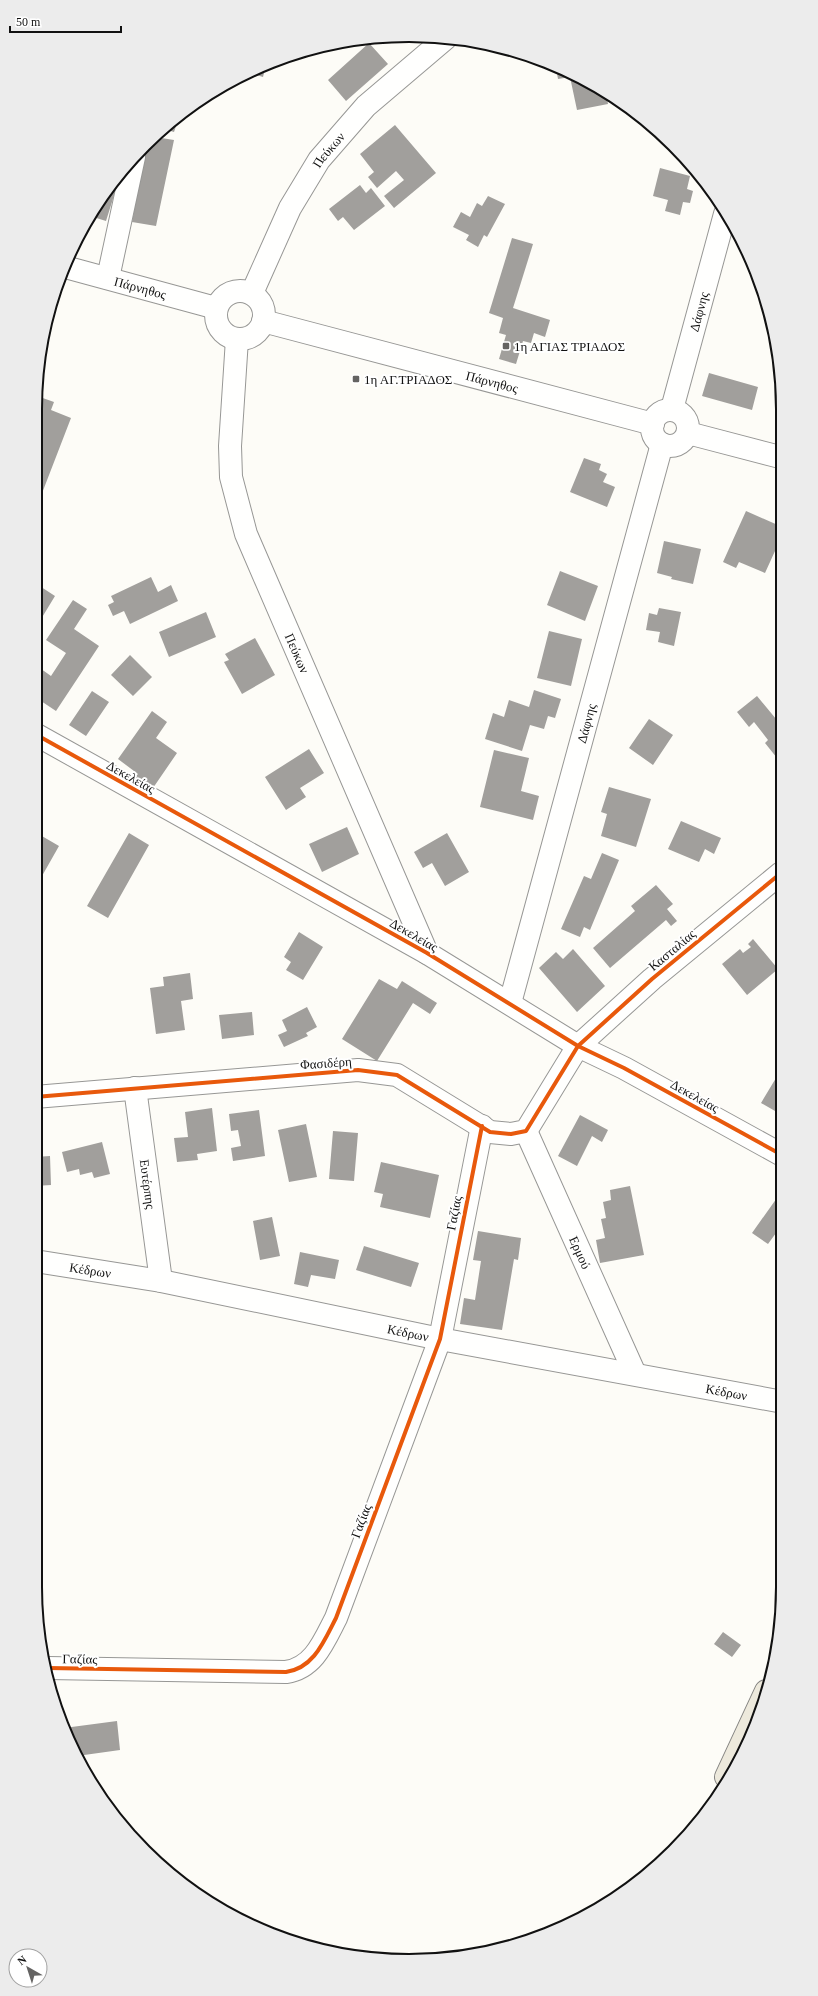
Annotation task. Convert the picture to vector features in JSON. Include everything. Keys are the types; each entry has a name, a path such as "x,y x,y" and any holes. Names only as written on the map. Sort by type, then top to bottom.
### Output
{"street":[{"name":"Πεύκων","path":"252,294 290,208 319,160 366,106 436,43"},
{"path":"108,278 131,169"},
{"name":"Δάφνης","path":"672,409 723,220"},
{"name":"Πάρνηθος","path":"70,268 216,308"},
{"path":"242,290 252,294 263,305 263,321 260,329 252,336 237,340 225,335 219,328 215,318 216,308 221,298 230,292 242,290"},
{"name":"Πάρνηθος","path":"263,321 657,434"},
{"name":"Πεύκων","path":"237,340 230,446 231,477 246,534 427,953"},
{"path":"672,409 679,412 687,420 688,433 683,441 678,444 667,446 657,434 658,415 672,409"},
{"path":"688,433 776,456"},
{"name":"Δάφνης","path":"510,1004 657,434"},
{"name":"Δεκελείας","path":"42,738 427,953 578,1046 624,1068 776,1152"},
{"name":"Κασταλίας","path":"578,1046 652,980 776,877"},
{"path":"526,1130 578,1046"},
{"name":"Φασιδέρη","path":"42,1096 358,1070 396,1074 490,1132 502,1134 526,1130"},
{"name":"Ευτέρπης","path":"135,1088 160,1281"},
{"name":"Γαζίας","path":"51,1668 286,1672 298,1670 306,1665 323,1644 336,1618 440,1339 482,1126"},
{"name":"Ερμού","path":"526,1130 635,1374"},
{"name":"Κέδρων","path":"42,1262 160,1281 440,1339 776,1401"}],"building":[{"path":"367,44 370,44 388,64 346,101 328,80"},
{"path":"264,72 263,77 257,75"},
{"path":"557,74 566,78 558,79"},
{"path":"571,80 607,101 608,104 577,110"},
{"path":"395,125 436,173 394,208 384,196 404,180 396,171 377,188 368,177 374,172 360,154"},
{"path":"176,126 174,132 170,131"},
{"path":"161,138 174,140 156,226 132,222 144,154"},
{"path":"660,168 690,176 687,189 693,191 690,203 683,202 680,215 665,211 668,200 653,196"},
{"path":"360,185 366,193 371,188 385,206 354,230 343,217 338,221 329,209"},
{"path":"116,188 106,221 96,218"},
{"path":"488,196 505,204 487,237 484,235 478,247 466,240 469,235 453,227 461,212 470,217 477,203 482,206"},
{"path":"512,238 533,244 513,308 550,320 545,337 534,333 531,343 523,341 516,364 499,359 506,335 499,333 503,318 489,313"},
{"path":"709,373 758,387 752,410 702,396"},
{"path":"42,398 54,402 51,410 71,418 42,493"},
{"path":"584,458 601,464 599,470 607,474 603,482 615,487 607,507 570,492"},
{"path":"746,511 776,524 776,549 765,573 739,562 736,568 723,562"},
{"path":"664,541 701,549 693,584 671,579 672,577 657,573"},
{"path":"560,571 598,586 585,621 547,605"},
{"path":"151,577 158,592 171,585 178,601 130,624 124,611 113,616 108,605 114,602 111,596"},
{"path":"42,588 55,596 42,617"},
{"path":"73,600 87,609 74,629 99,646 56,711 42,702 42,670 51,676 66,653 46,640"},
{"path":"659,608 681,612 674,646 658,642 660,632 646,630 649,613 657,615"},
{"path":"206,612 216,637 169,657 159,632"},
{"path":"549,631 582,639 571,686 537,678"},
{"path":"255,638 275,675 242,694 224,662 229,660 225,654"},
{"path":"130,655 152,677 133,696 111,675"},
{"path":"534,690 561,699 555,718 548,716 544,729 530,725 522,751 485,739 493,713 504,717 509,700 529,707"},
{"path":"92,691 109,702 86,736 69,725"},
{"path":"757,696 776,719 776,757 765,743 768,740 754,722 749,727 737,712"},
{"path":"152,711 167,722 156,738 177,753 153,788 136,776 138,774 118,759"},
{"path":"649,719 673,735 653,765 629,748"},
{"path":"309,749 324,773 300,788 306,797 286,810 265,777"},
{"path":"494,750 529,758 521,791 539,796 533,820 480,807"},
{"path":"609,787 651,799 636,847 601,836 607,814 601,812"},
{"path":"681,821 721,838 714,854 705,849 699,862 668,849"},
{"path":"347,827 359,854 322,872 309,844"},
{"path":"129,833 149,845 108,918 87,906"},
{"path":"447,833 469,872 445,886 432,863 423,868 414,852"},
{"path":"42,836 59,846 42,876"},
{"path":"602,853 619,860 590,930 584,927 580,937 561,929 584,876 591,879"},
{"path":"656,885 673,904 667,909 677,921 671,926 666,920 610,968 593,948 635,911 631,906"},
{"path":"299,932 323,947 303,980 286,970 291,962 284,957"},
{"path":"753,939 776,967 776,971 747,995 722,964 740,949 743,953 751,947 748,944"},
{"path":"573,949 605,986 577,1012 539,968 556,952 563,959"},
{"path":"190,973 193,999 181,1001 185,1030 156,1034 150,988 164,986 163,977"},
{"path":"379,979 397,989 402,981 437,1003 430,1014 413,1003 377,1061 342,1039"},
{"path":"307,1007 317,1027 306,1033 308,1036 284,1047 278,1035 287,1031 282,1020"},
{"path":"252,1012 254,1035 222,1039 219,1015"},
{"path":"776,1078 776,1112 761,1103"},
{"path":"212,1108 217,1151 197,1154 198,1160 177,1162 174,1138 188,1137 185,1112"},
{"path":"259,1110 265,1156 233,1161 231,1148 241,1146 238,1130 231,1131 229,1114"},
{"path":"580,1115 608,1130 602,1142 592,1136 577,1166 558,1156"},
{"path":"306,1124 317,1177 289,1182 278,1130"},
{"path":"333,1131 358,1133 354,1181 329,1179"},
{"path":"102,1142 110,1174 94,1178 92,1172 80,1175 79,1169 67,1172 62,1152"},
{"path":"50,1156 51,1185 42,1186 42,1157"},
{"path":"381,1162 439,1175 430,1218 380,1207 383,1194 374,1192"},
{"path":"630,1186 644,1255 600,1263 596,1240 605,1238 601,1219 606,1218 603,1202 611,1200 610,1190"},
{"path":"776,1199 776,1233 768,1244 752,1233"},
{"path":"272,1217 280,1256 260,1260 253,1221"},
{"path":"478,1231 521,1238 518,1260 514,1259 502,1330 460,1324 464,1298 475,1300 481,1261 473,1260"},
{"path":"364,1246 419,1263 411,1287 356,1270"},
{"path":"300,1252 339,1260 335,1279 311,1275 308,1287 294,1284"},
{"path":"723,1632 741,1645 732,1657 714,1644"},
{"path":"117,1721 120,1750 83,1755 70,1727"}],"cycle path":[{"path":"42,738 427,953 578,1046 624,1068 776,1152"},
{"path":"42,1096 358,1070 397,1075 490,1132 511,1134 526,1131 578,1046 652,979 776,877"},
{"path":"51,1668 286,1672 304,1665 317,1652 336,1618 440,1339 482,1126"}],"place":[{"name":"1η ΑΓΙΑΣ ΤΡΙΑΔΟΣ","path":"506,346"},
{"name":"1η ΑΓ.ΤΡΙΑΔΟΣ","path":"356,379"}]}
